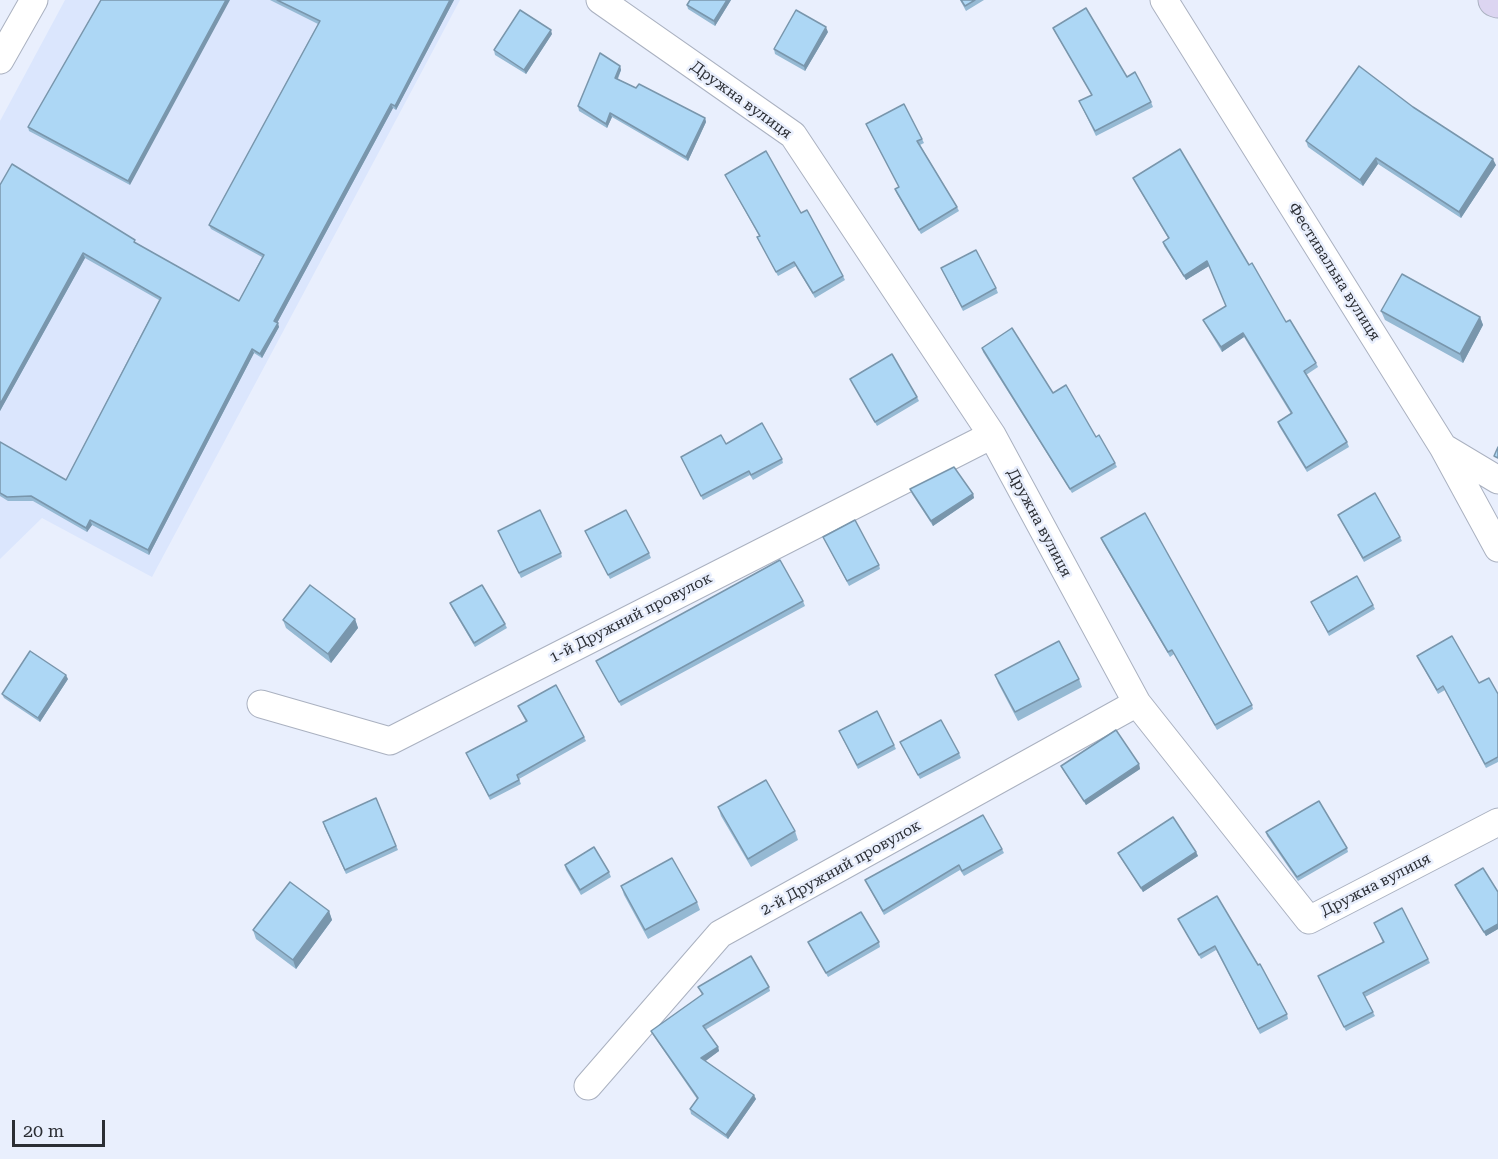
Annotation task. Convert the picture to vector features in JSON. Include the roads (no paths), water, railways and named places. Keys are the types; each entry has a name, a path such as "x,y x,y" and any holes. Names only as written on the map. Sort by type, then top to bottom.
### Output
{"street":[{"path":"0,60 34,0"},
{"name":"Дружна вулиця","path":"600,0 793,135 992,435 1137,703 1309,920 1498,822"},
{"name":"Фестивальна вулиця","path":"1164,0 1443,447 1498,548"},
{"name":"1-й Дружний провулок","path":"261,704 390,741 992,435"},
{"path":"1443,447 1498,480"},
{"name":"2-й Дружний провулок","path":"588,1086 720,934 1137,703"}]}
